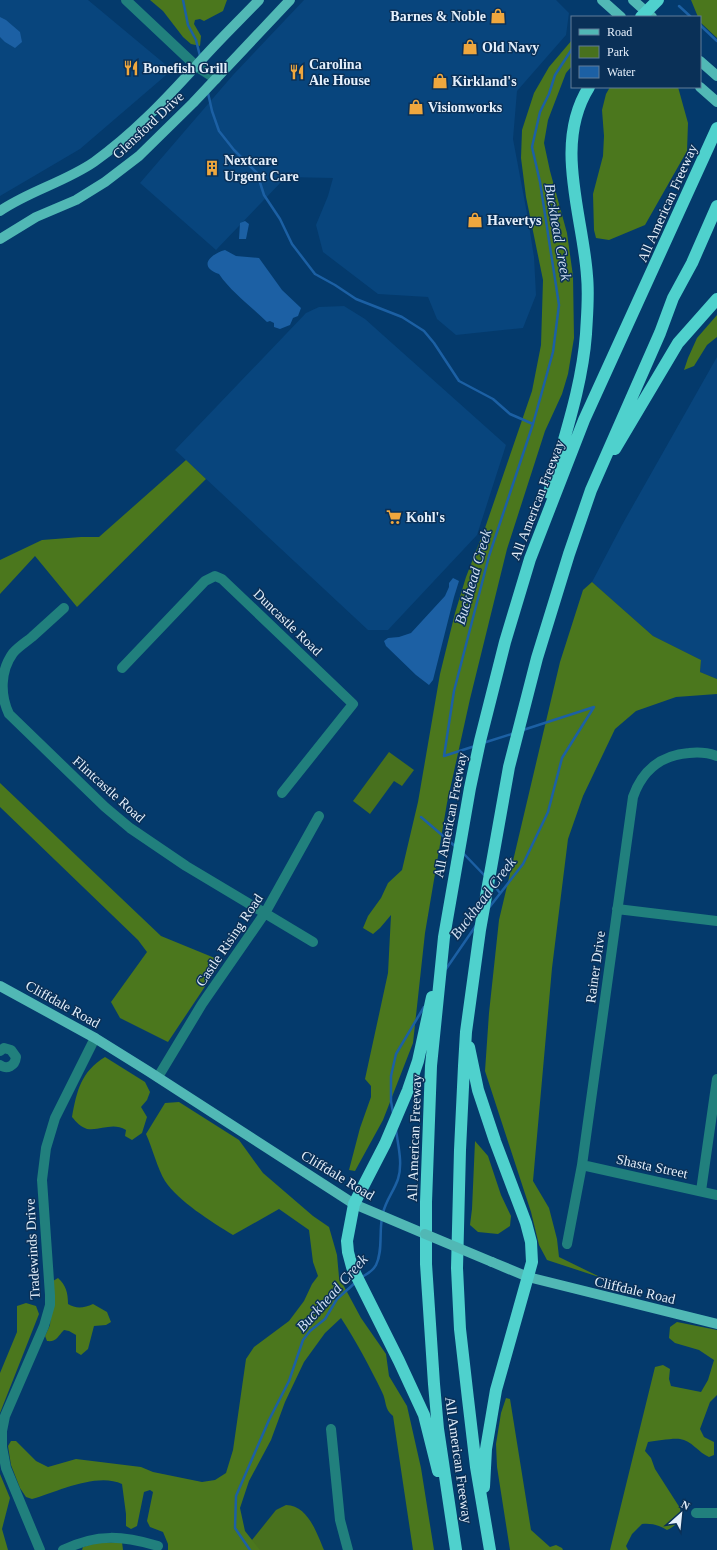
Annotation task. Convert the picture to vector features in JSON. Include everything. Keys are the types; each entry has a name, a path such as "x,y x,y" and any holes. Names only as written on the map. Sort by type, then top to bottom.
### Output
{"highway":[{"path":"646,15 658,0"},
{"path":"530,559 574,404 583,365 586,334 587,276 574,187 572,139 580,105 588,88"},
{"name":"All American Freeway","path":"456,1550 449,1507 434,1384 426,1264 432,1066 444,937 458,854 480,741 505,642 530,559 584,420 717,128"},
{"name":"All American Freeway","path":"490,1550 476,1467 460,1329 457,1268 461,1122 466,1032 480,930 509,768 537,658 591,490 660,333 673,298 692,263 717,206"},
{"path":"591,490 678,344 717,299"},
{"path":"444,937 418,1061 385,1144 354,1204 347,1241 352,1267 424,1415 440,1479 449,1507"},
{"path":"466,1032 478,1090 495,1141 530,1235 532,1262 496,1390 488,1437 482,1504"}],"main road":[{"name":"Glensford Drive","path":"0,212 28,195 93,163 124,139 177,89 196,66 259,0"},
{"name":"Glensford Drive","path":"0,239 36,217 76,200 105,182 139,156 212,83 290,0"},
{"path":"602,0 620,16"},
{"path":"633,0 646,15"},
{"path":"701,62 717,76"},
{"path":"701,88 717,102"},
{"name":"Cliffdale Road","path":"0,986 95,1038 354,1204 528,1277 717,1324"}],"street":[{"path":"126,0 212,83"},
{"name":"Duncastle Road","path":"122,668 205,581 215,576 222,579 353,704 282,793"},
{"name":"Flintcastle Road","path":"64,608 18,648 9,659 5,668 2,684 4,705 9,714 105,807 130,828 181,863 313,942"},
{"name":"Rainer Drive","path":"567,1244 582,1165 633,797 639,782 653,766 671,756 692,752 717,756"},
{"name":"Castle Rising Road","path":"158,1077 202,1004 265,914 319,816"},
{"path":"617,910 717,921"},
{"name":"Tradewinds Drive","path":"40,1550 6,1468 2,1447 2,1431 5,1416 44,1326 50,1305 42,1180 46,1148 55,1118 95,1038"},
{"path":"0,1050 4,1048 11,1050 16,1058 14,1064 9,1067 2,1067 0,1065"},
{"path":"701,1191 717,1079"},
{"name":"Shasta Street","path":"582,1165 717,1194"},
{"path":"331,1428 340,1520 348,1550"},
{"path":"696,1513 717,1514"},
{"path":"63,1550 82,1542 107,1537 134,1539 158,1546"}],"shaded area":[{"path":"0,0 88,0 172,70 80,149 0,196"},
{"path":"304,0 556,0 569,13 566,35 517,91 513,139 534,257 536,295 523,328 456,335 437,319 428,297 378,294 323,252 316,225 328,196 333,178 286,177 216,250 140,183 233,75"},
{"path":"344,306 365,319 506,445 477,535 388,630 368,630 175,450 306,313 319,307"},
{"path":"717,357 717,679 700,672 701,660 653,636 592,582 622,525"}],"green space":[{"path":"150,0 227,0 223,11 204,21 200,19 195,20 194,24 201,36 200,46 191,44 183,37 163,11"},
{"path":"691,0 717,0 717,38 701,23 701,16 698,16"},
{"path":"571,41 571,67 566,73 548,120 544,143 567,233 573,276 574,338 568,374 562,394 545,431 507,549 470,699 447,803 425,933 413,1043 383,1120 355,1171 349,1170 360,1128 371,1097 371,1086 365,1079 388,973 391,915 373,934 363,928 368,916 381,898 388,883 402,870 418,802 440,674 455,613 466,577 485,528 532,391 541,345 543,280 526,197 521,158 522,130 534,93 549,67"},
{"path":"609,88 678,88 688,123 687,151 645,225 609,240 596,238 594,230 593,194 603,156 604,136 602,110 606,94"},
{"path":"717,315 717,337 707,345 694,366 684,370 697,338"},
{"path":"186,460 206,479 77,607 35,556 0,594 0,560 42,540 99,537"},
{"path":"592,582 653,636 701,660 700,672 717,679 717,694 676,697 636,711 615,729 583,796 568,839 552,968 533,1181 549,1208 557,1239 559,1257 602,1278 547,1260 539,1245 531,1212 485,1071 489,1013 499,920 560,662 583,590"},
{"path":"389,752 414,770 402,786 394,781 370,814 353,801"},
{"path":"0,783 161,936 222,961 168,1042 120,1018 111,1002 147,952 138,940 0,807"},
{"path":"105,1057 145,1082 150,1092 147,1100 141,1107 147,1117 142,1133 132,1140 125,1136 126,1130 121,1128 111,1127 87,1129 72,1117 81,1082 90,1069"},
{"path":"179,1102 239,1140 263,1173 313,1216 329,1227 337,1255 339,1277 361,1318 386,1354 389,1376 407,1406 421,1468 434,1550 413,1550 393,1416 388,1411 384,1396 368,1364 341,1318 325,1333 304,1362 285,1402 271,1440 249,1481 240,1508 245,1531 260,1550 168,1550 168,1544 163,1532 150,1527 147,1521 153,1492 150,1490 144,1492 137,1526 131,1529 126,1526 122,1484 101,1480 77,1484 32,1499 26,1497 20,1488 11,1465 8,1446 11,1441 16,1441 36,1461 48,1467 76,1459 141,1467 153,1472 202,1482 215,1480 226,1473 233,1450 246,1359 254,1347 289,1321 304,1301 312,1284 318,1276 313,1262 309,1230 279,1209 233,1235 196,1211 171,1189 162,1176 157,1165 146,1134 165,1103"},
{"path":"475,1141 488,1156 501,1195 511,1216 510,1226 498,1234 478,1232 470,1225"},
{"path":"58,1278 63,1283 66,1290 68,1304 74,1307 80,1307 93,1304 107,1312 111,1322 106,1325 94,1326 88,1349 81,1355 76,1352 76,1335 69,1331 64,1330 53,1341 47,1341 45,1336 50,1325 53,1281"},
{"path":"26,1303 36,1306 39,1314 0,1413 0,1373 17,1332 17,1306"},
{"path":"677,1322 717,1330 717,1395 710,1402 700,1429 704,1437 714,1442 714,1455 709,1457 688,1442 680,1439 648,1442 645,1451 651,1458 655,1469 680,1508 678,1521 674,1526 667,1530 655,1525 642,1524 632,1534 626,1546 628,1550 610,1550 655,1367 663,1365 670,1369 669,1379 671,1386 701,1392 708,1380 714,1360 699,1350 675,1343 669,1338 670,1327"},
{"path":"506,1398 510,1399 531,1530 550,1547 556,1545 563,1550 510,1550 497,1467 496,1444 501,1413"},
{"path":"0,1474 10,1498 2,1529 8,1550 0,1550"},
{"path":"286,1505 294,1506 306,1515 315,1529 324,1550 244,1550 276,1510"},
{"path":"122,1542 123,1550 82,1550 83,1547 96,1543"}],"water":[{"path":"0,17 20,32 22,42 15,48 0,37"},
{"path":"245,221 249,224 246,239 239,239 240,223"},
{"path":"225,250 236,256 259,258 282,290 301,308 298,316 293,318 290,325 280,329 274,327 274,323 270,321 267,322 235,293 219,274 212,271 209,267 208,260 215,254"},
{"path":"453,578 459,581 433,680 429,685 416,675 386,646 384,641 388,638 399,637 411,633 445,596 449,583"}],"waterway":[{"path":"183,0 188,25 196,40 200,56"},
{"path":"679,6 690,16"},
{"path":"701,26 717,41"},
{"name":"Buckhead Creek","path":"475,746 444,756 454,691 489,556 533,424 553,352 559,305 540,182 532,147 540,112 549,94 555,75 571,51"},
{"name":"Buckhead Creek","path":"208,93 219,131 234,150 257,173 264,195 280,219 292,244 315,274 356,299 402,317 424,331 434,343 459,381 493,399 510,414 533,424"},
{"name":"Buckhead Creek","path":"488,909 523,864 548,812 562,758 594,707 523,730"},
{"name":"Buckhead Creek","path":"483,743 515,733"},
{"path":"421,817 456,847"},
{"path":"463,853 486,877"},
{"path":"492,883 500,893"},
{"name":"Buckhead Creek","path":"446,969 477,924"},
{"name":"Buckhead Creek","path":"393,1113 391,1101 391,1076 396,1054 424,1007"},
{"name":"Buckhead Creek","path":"383,1213 398,1179 400,1167 400,1154 396,1130"},
{"name":"Buckhead Creek","path":"362,1277 373,1269 378,1260 382,1218"},
{"name":"Buckhead Creek","path":"250,1550 235,1528 236,1496 269,1420 289,1381 303,1340 310,1331 325,1319 337,1299 356,1282"}],"place":[{"name":"Barnes & Noble","path":"498,16"},
{"name":"Old Navy","path":"470,47"},
{"name":"Bonefish Grill","path":"131,68"},
{"name":"Carolina Ale House","path":"297,72"},
{"name":"Kirkland's","path":"440,81"},
{"name":"Visionworks","path":"416,107"},
{"name":"Nextcare Urgent Care","path":"212,168"},
{"name":"Havertys","path":"475,220"},
{"name":"Kohl's","path":"394,517"}]}
